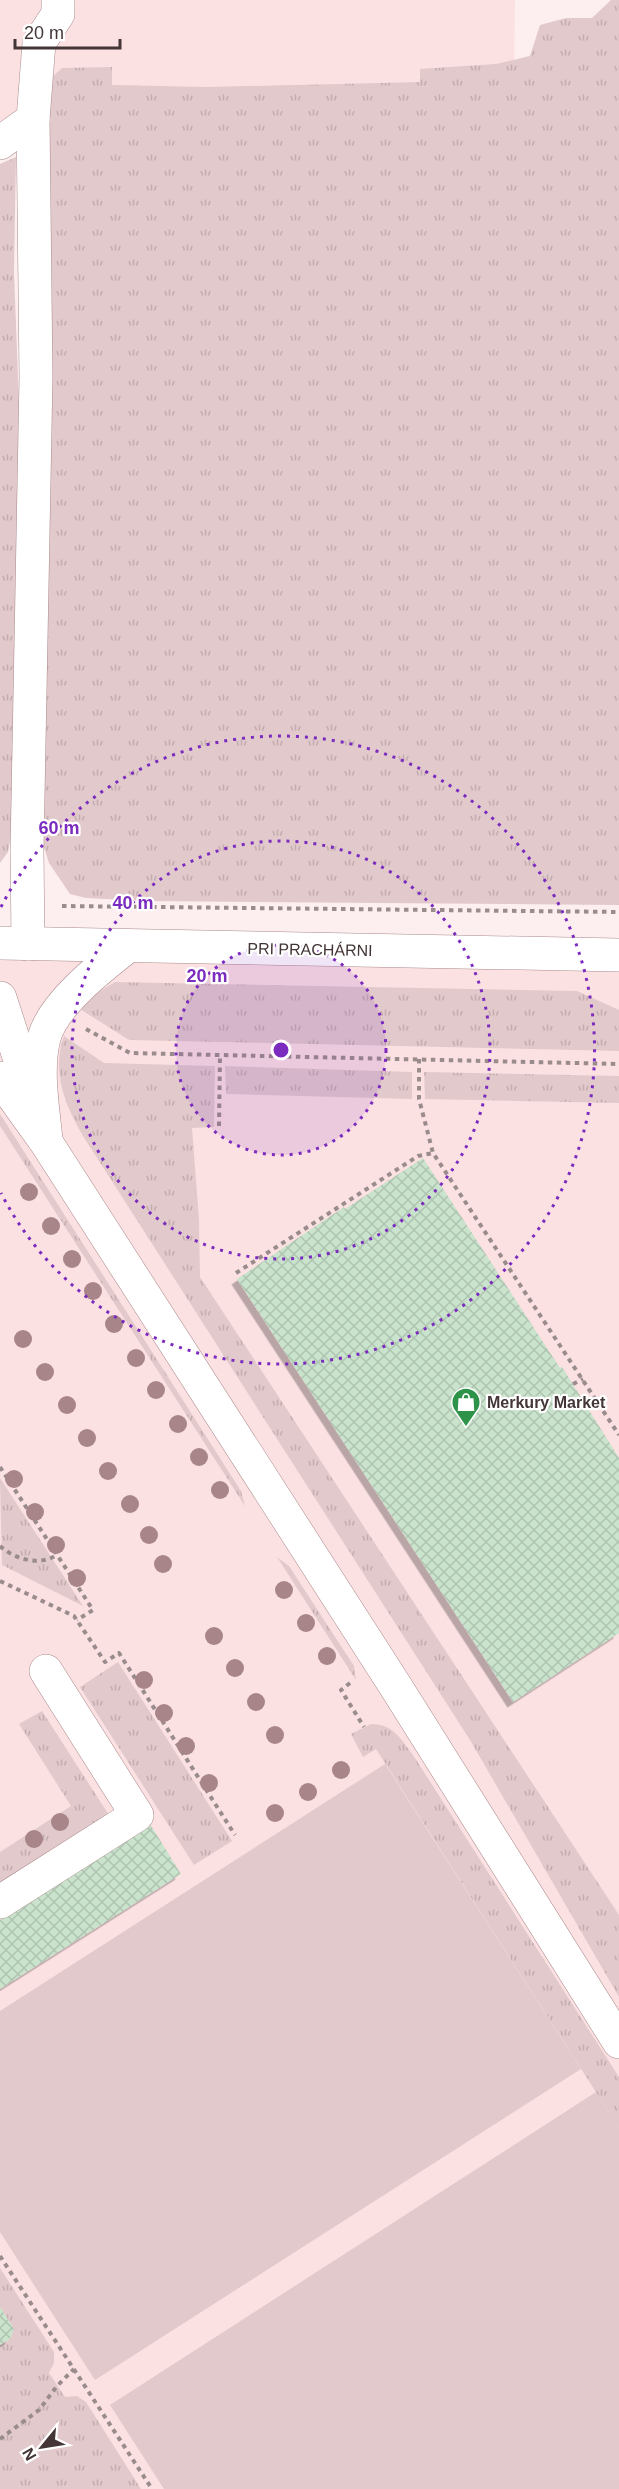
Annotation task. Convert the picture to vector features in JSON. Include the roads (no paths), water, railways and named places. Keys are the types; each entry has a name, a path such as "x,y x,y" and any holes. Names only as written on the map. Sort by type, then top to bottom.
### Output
{"street":[{"path":"14,943 27,906 36,377 33,119 39,42 58,14 58,0"},
{"path":"0,143 33,119"},
{"name":"PRI PRACHÁRNI","path":"14,943 619,955"},
{"path":"46,1142 41,1058 45,1036 58,1013 82,985 128,946"},
{"path":"0,998 46,1142"},
{"path":"0,1078 46,1142 618,2039"},
{"path":"0,1902 137,1815 46,1671"}],"place":[{"name":"Merkury Market","path":"466,1428"}]}
